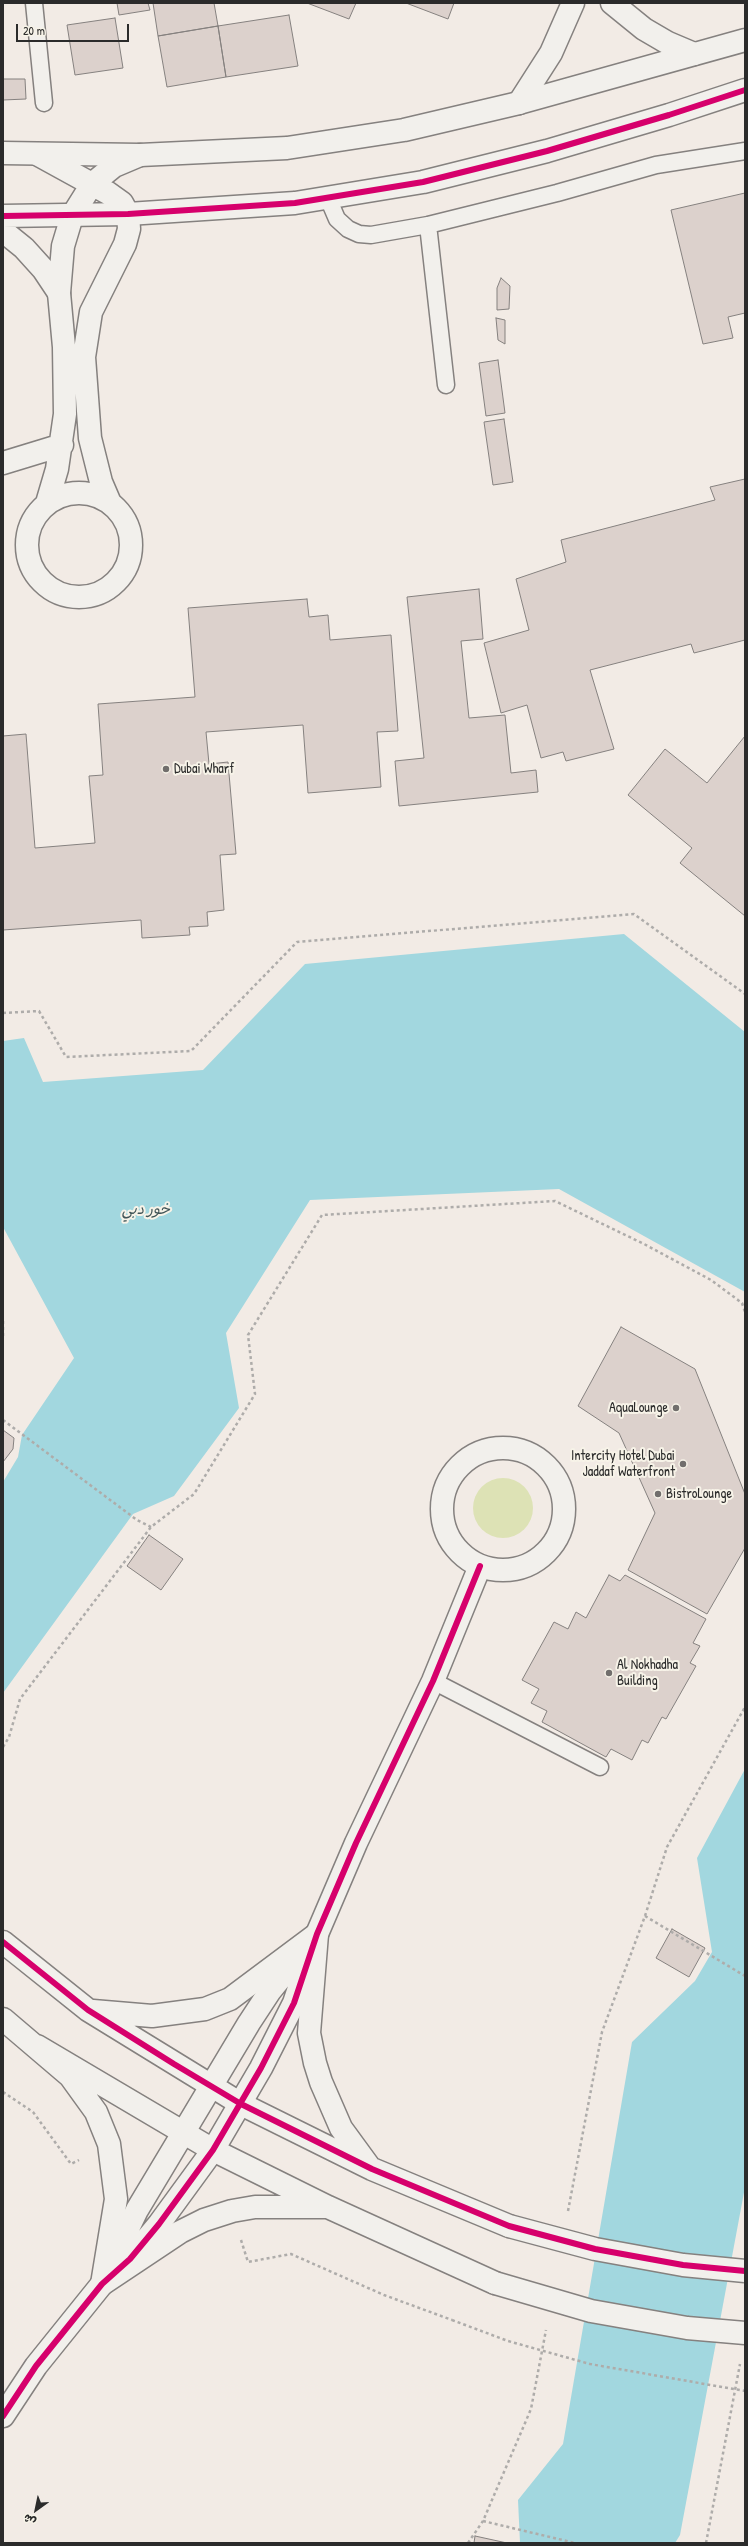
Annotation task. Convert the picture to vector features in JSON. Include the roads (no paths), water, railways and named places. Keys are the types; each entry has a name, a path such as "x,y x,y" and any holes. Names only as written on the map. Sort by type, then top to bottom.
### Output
{"street":[{"path":"519,103 551,53 573,3"},
{"path":"612,3 644,29 668,43 694,54"},
{"path":"3,153 140,155 287,148 404,130 519,103 745,40"},
{"path":"3,216 128,214 295,203 424,182 547,151 669,115 745,90"},
{"path":"37,154 92,184 122,203 128,214 129,229 120,258 99,292 91,312 86,334 84,357 88,414 95,460 110,503"},
{"path":"47,503 62,496 78,492 95,495 110,503 124,518 130,536 130,556 122,574 108,588 90,596 70,596 51,589 37,575 28,557 27,538 34,519 47,503 62,445 65,414 64,347 59,293 63,246 72,216 92,184 114,166 140,155"},
{"path":"3,230 24,248 43,269 59,293"},
{"path":"65,414 88,414"},
{"path":"3,463 62,445"},
{"path":"502,1447 525,1451 546,1464 560,1483 566,1507 562,1531 549,1551 529,1565 505,1571 480,1566 461,1554 447,1534 441,1510 445,1486 458,1466 478,1452 502,1447"},
{"path":"3,2416 36,2366 102,2284 130,2259 159,2224 213,2150 241,2104 294,2003 317,1934 356,1843 396,1762 433,1681 480,1566"},
{"path":"88,2010 152,2016 205,2009 230,1999 317,1934"},
{"path":"102,2284 137,2210 211,2087 270,1991 317,1934"},
{"path":"317,1934 309,2033 315,2063 321,2082 341,2128 372,2169"},
{"path":"3,1942 88,2010 211,2087 241,2104 372,2169 509,2226 602,2251 683,2265 745,2271"},
{"path":"3,2019 37,2046 70,2076 96,2112 109,2144 116,2199 102,2284"},
{"path":"37,2046 213,2150 328,2207 495,2283 591,2311 687,2328 745,2333"},
{"path":"102,2284 180,2232 204,2220 232,2211 255,2207 328,2207"}],"lane":[{"path":"34,3 44,103"},
{"path":"328,198 337,219 359,234 371,235 428,225 557,193 656,165 745,151"},
{"path":"428,225 446,385"},
{"path":"433,1681 600,1767"}],"water":[{"name":"خور دبي","path":"624,934 745,1032 745,1292 559,1189 310,1200 226,1333 239,1408 174,1496 133,1514 3,1693 3,1482 18,1457 22,1435 74,1358 3,1227 3,1041 24,1038 43,1082 203,1070 305,964"},
{"path":"745,1769 745,2187 680,2535 675,2543 520,2543 518,2500 563,2444 632,2042 695,1981 712,1952 697,1858"}],"place":[{"name":"Dubai Wharf","path":"166,769"},
{"name":"AquaLounge","path":"676,1408"},
{"name":"Intercity Hotel Dubai Jaddaf Waterfront","path":"683,1464"},
{"name":"BistroLounge","path":"658,1494"},
{"name":"Al Nokhadha Building","path":"609,1673"}]}
